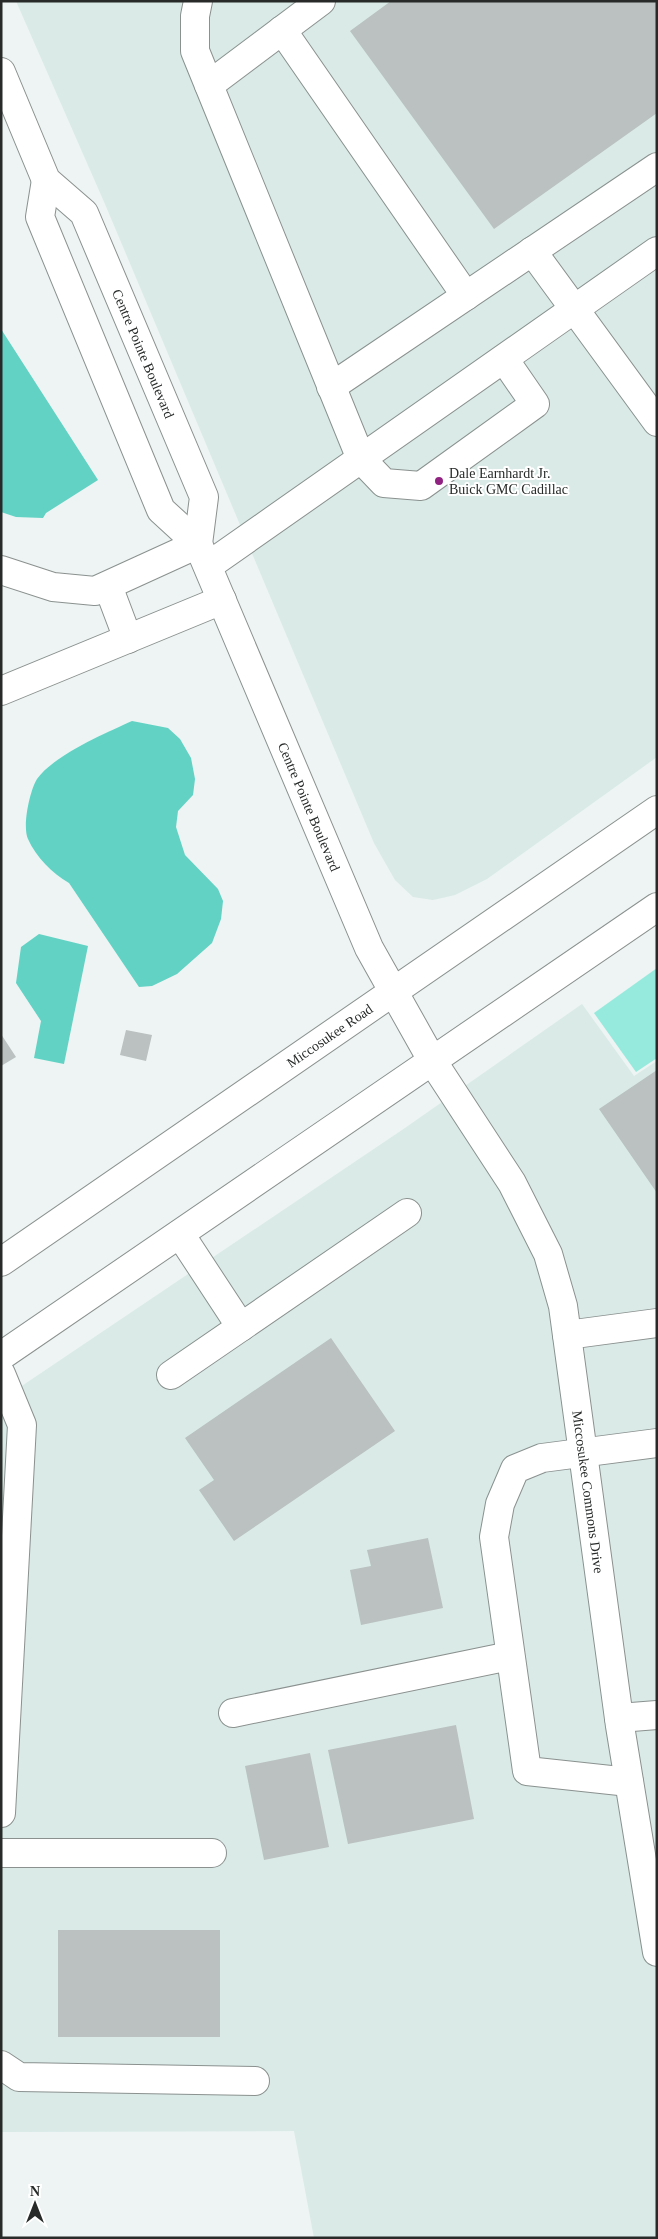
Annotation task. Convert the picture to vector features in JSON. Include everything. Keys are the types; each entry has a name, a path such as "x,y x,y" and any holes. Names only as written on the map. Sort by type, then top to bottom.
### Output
{"street":[{"path":"198,1 195,16 196,51 361,459 384,483 421,486 535,404 504,359"},
{"path":"209,85 320,1"},
{"path":"282,30 466,296"},
{"name":"Centre Pointe Boulevard","path":"1,72 46,180 84,213 204,497 203,555"},
{"path":"331,386 657,167"},
{"name":"Centre Pointe Boulevard","path":"46,180 40,217 161,510 203,555 369,948 433,1062"},
{"path":"1,570 53,587 95,592 203,555 361,459 657,251"},
{"path":"532,252 657,422"},
{"path":"108,586 128,639"},
{"path":"1,691 222,600"},
{"name":"Miccosukee Road","path":"1,1262 657,810"},
{"path":"1,1356 657,907"},
{"name":"Miccosukee Commons Drive","path":"433,1062 512,1183 548,1254 563,1306 619,1718 657,1952"},
{"path":"171,1375 406,1213"},
{"path":"180,1234 241,1327"},
{"path":"567,1335 657,1323"},
{"path":"1,1374 22,1425 1,1813"},
{"path":"629,1782 527,1771 494,1537 500,1504 515,1469 542,1458 657,1443"},
{"path":"233,1713 510,1656"},
{"path":"619,1718 657,1715"},
{"path":"1,1853 212,1853"},
{"path":"1,2065 20,2077 255,2081"}],"shaded area":[{"name":"Dale Earnhardt Jr. Buick GMC Cadillac","path":"16,1 657,1 657,757 487,879 455,895 433,900 413,897 395,880 374,843 105,204"},
{"path":"1,329 98,480 46,513 43,518 16,517 1,512"},
{"path":"132,721 168,728 180,739 191,758 195,779 193,795 178,811 176,827 185,855 218,889 223,901 221,919 212,943 177,974 152,986 139,987 69,883 40,858 26,833 28,808 34,784 45,770 68,753"},
{"path":"39,934 88,946 64,1064 34,1058 41,1021 16,983 21,947"},
{"path":"657,968 657,1058 636,1072 594,1013"},
{"path":"582,1004 634,1076 657,1061 657,2238 314,2238 294,2131 1,2132 1,1400 405,1128"}],"building":[{"path":"391,1 657,1 657,113 494,229 350,31"},
{"path":"126,1030 152,1035 146,1061 120,1055"},
{"path":"1,1034 16,1057 1,1066"},
{"path":"657,1070 657,1193 599,1109"},
{"path":"331,1338 395,1431 234,1541 199,1490 214,1480 185,1438"},
{"path":"428,1538 443,1608 361,1625 350,1570 371,1566 367,1550"},
{"path":"456,1725 474,1819 348,1844 328,1750"},
{"path":"310,1753 329,1847 264,1860 245,1766"},
{"path":"58,1930 220,1930 220,2037 58,2037"}],"place":[{"name":"Dale Earnhardt Jr. Buick GMC Cadillac","path":"439,481"}]}
